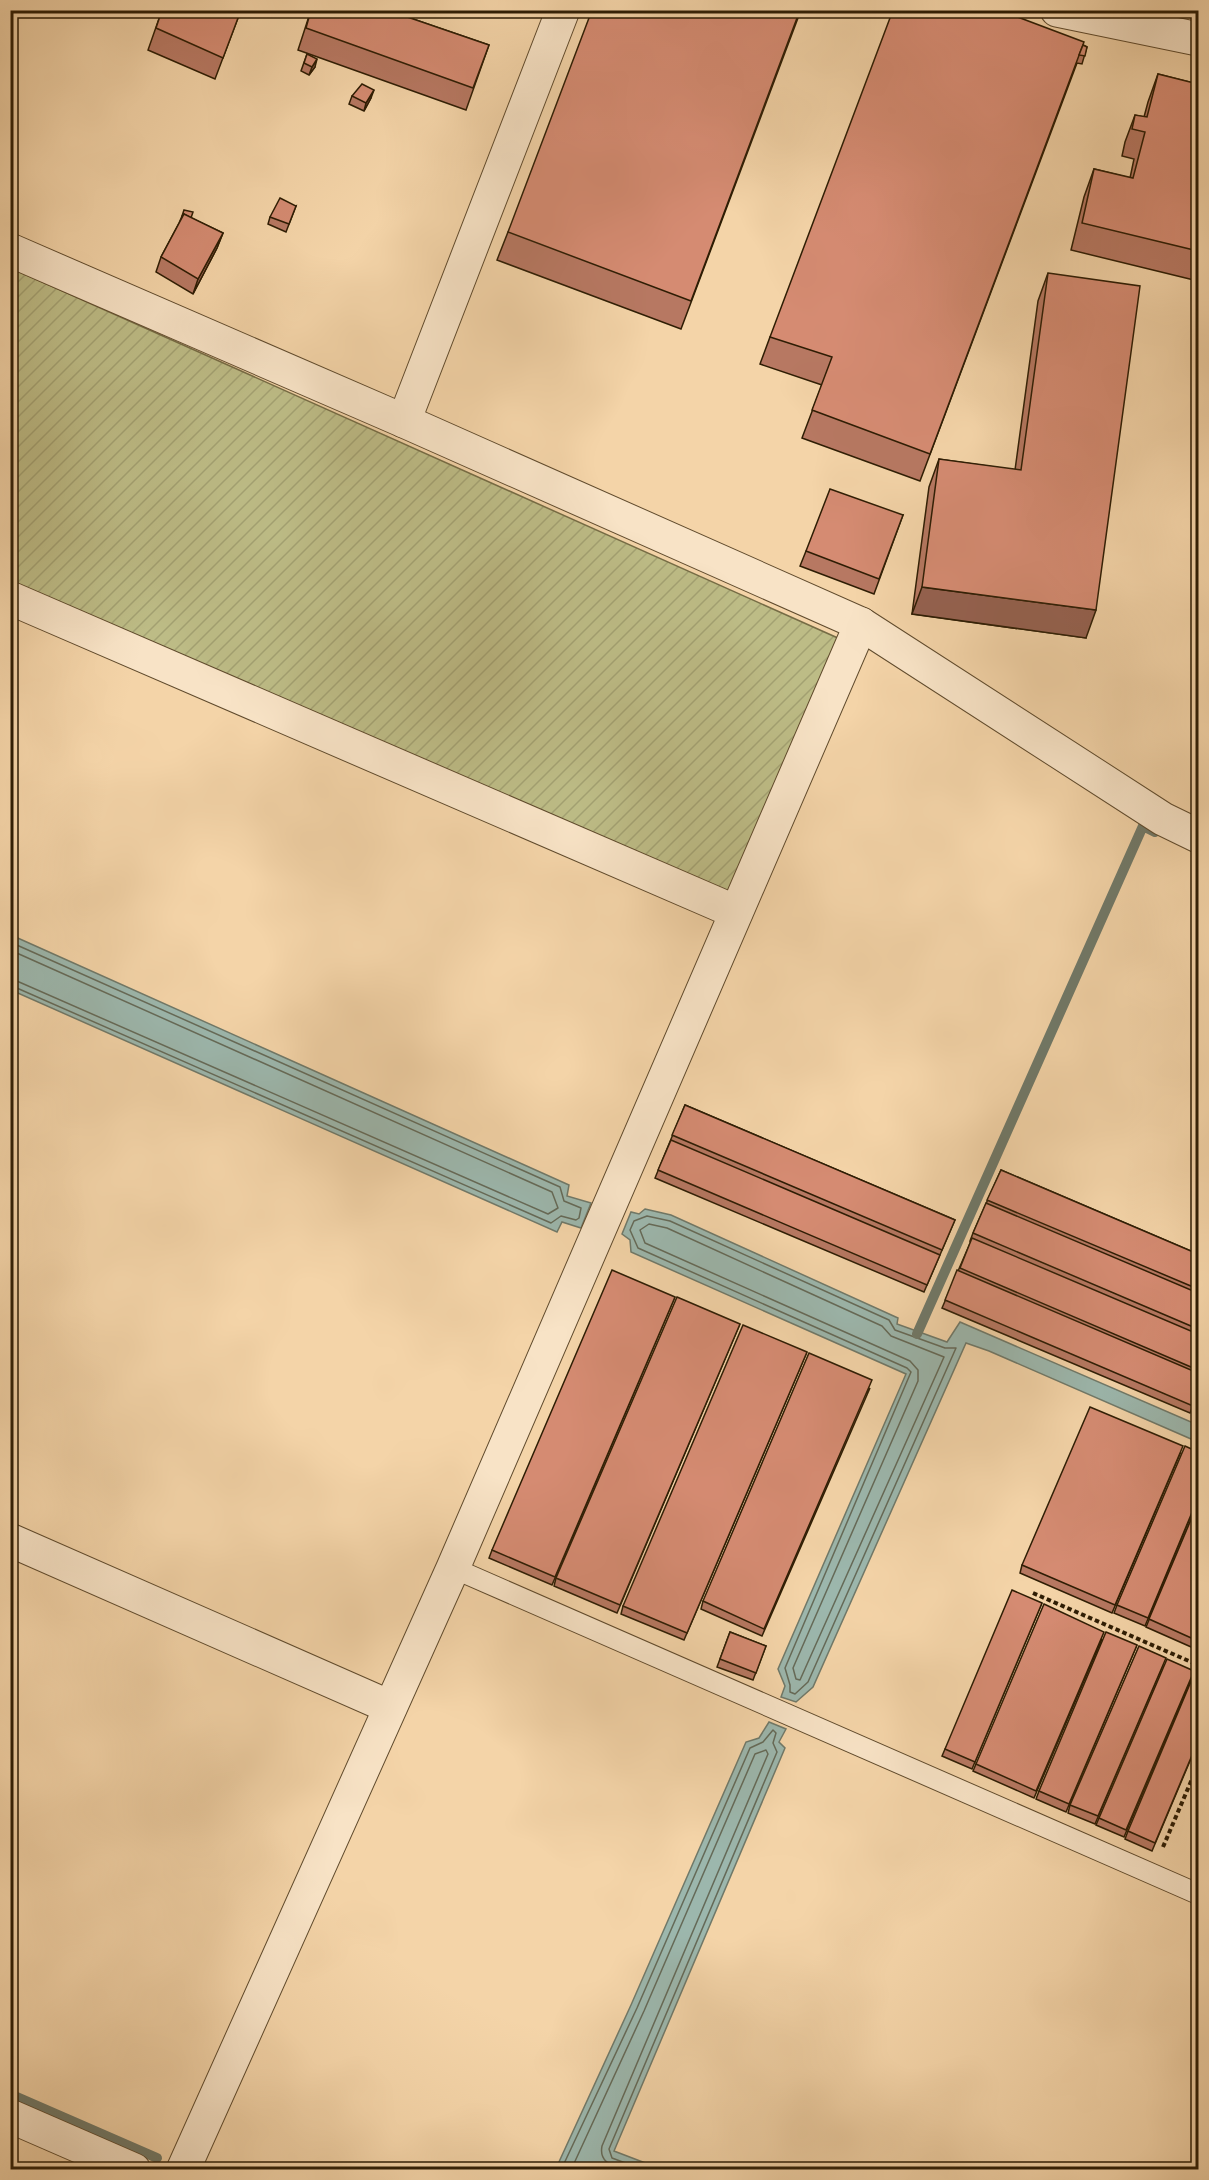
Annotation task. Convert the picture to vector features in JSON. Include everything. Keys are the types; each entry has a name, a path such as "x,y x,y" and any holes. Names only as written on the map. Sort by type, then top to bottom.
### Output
{"street":[{"path":"404,421 563,10"},
{"path":"1057,10 1198,39"},
{"path":"10,250 404,421 861,624 1163,819 1198,836"},
{"path":"10,598 736,912"},
{"path":"183,2169 453,1568 861,624"},
{"path":"10,1540 390,1707"},
{"path":"10,2116 134,2169"}],"lane":[{"path":"453,1568 1198,1894"}],"path":[{"path":"1033,1593 1198,1665"},
{"path":"1151,1874 1198,1765"}],"shaded area":[{"path":"11,268 840,639 728,896 11,583"}],"water":[{"path":"11,935 569,1185 567,1196 591,1203 581,1228 562,1222 557,1232 11,990"},
{"path":"645,1209 671,1215 898,1318 897,1324 947,1342 960,1322 1198,1425 1198,1442 966,1343 813,1687 796,1702 781,1697 785,1686 778,1669 906,1374 631,1252 630,1240 622,1234 631,1212 639,1214"},
{"path":"769,1722 786,1729 779,1742 785,1748 614,2151 661,2169 511,2169 558,2164 631,2005 746,1742 759,1738"}],"building":[{"path":"162,10 241,10 223,58 156,28"},
{"path":"311,10 387,10 489,45 473,88 306,28"},
{"path":"592,10 800,10 691,301 508,232"},
{"path":"893,10 999,10 1084,42 930,454 812,410 832,357 770,337"},
{"path":"1083,45 1087,47 1085,56 1079,55"},
{"path":"307,54 317,59 312,67 304,63"},
{"path":"1158,74 1198,84 1198,251 1082,223 1094,169 1133,178 1145,132 1132,129 1135,115 1147,117"},
{"path":"362,84 374,90 366,103 352,96"},
{"path":"280,198 296,206 289,224 270,217"},
{"path":"184,210 193,212 191,218 184,214 182,216"},
{"path":"184,214 223,233 198,279 161,257"},
{"path":"1048,273 1140,286 1096,610 922,587 939,459 1021,470"},
{"path":"830,489 903,515 879,579 806,551"},
{"path":"685,1105 955,1220 942,1250 672,1135"},
{"path":"671,1140 940,1255 927,1285 658,1170"},
{"path":"1001,1170 1198,1254 1198,1289 987,1200"},
{"path":"986,1203 1198,1293 1198,1329 973,1233"},
{"path":"972,1238 1198,1334 1198,1370 960,1268"},
{"path":"612,1270 675,1297 555,1577 492,1550"},
{"path":"957,1270 1198,1373 1198,1393 1193,1406 945,1300"},
{"path":"677,1297 740,1324 620,1605 556,1578"},
{"path":"743,1325 807,1352 687,1633 623,1606"},
{"path":"809,1353 872,1380 764,1629 703,1601"},
{"path":"1090,1407 1183,1446 1115,1605 1022,1565"},
{"path":"1185,1446 1198,1452 1198,1498 1148,1618 1117,1605"},
{"path":"1198,1503 1198,1641 1149,1619"},
{"path":"1012,1590 1042,1603 975,1762 945,1749"},
{"path":"1044,1604 1104,1632 1036,1791 976,1764"},
{"path":"730,1632 766,1646 756,1673 720,1659"},
{"path":"1106,1632 1137,1645 1069,1804 1039,1791"},
{"path":"1139,1646 1166,1658 1098,1816 1070,1805"},
{"path":"1167,1659 1194,1671 1126,1830 1099,1818"},
{"path":"1195,1672 1198,1674 1198,1741 1155,1843 1128,1831"}],"waterway":[{"path":"917,1334 1143,826 1155,832"},
{"path":"10,2094 157,2158"}]}
